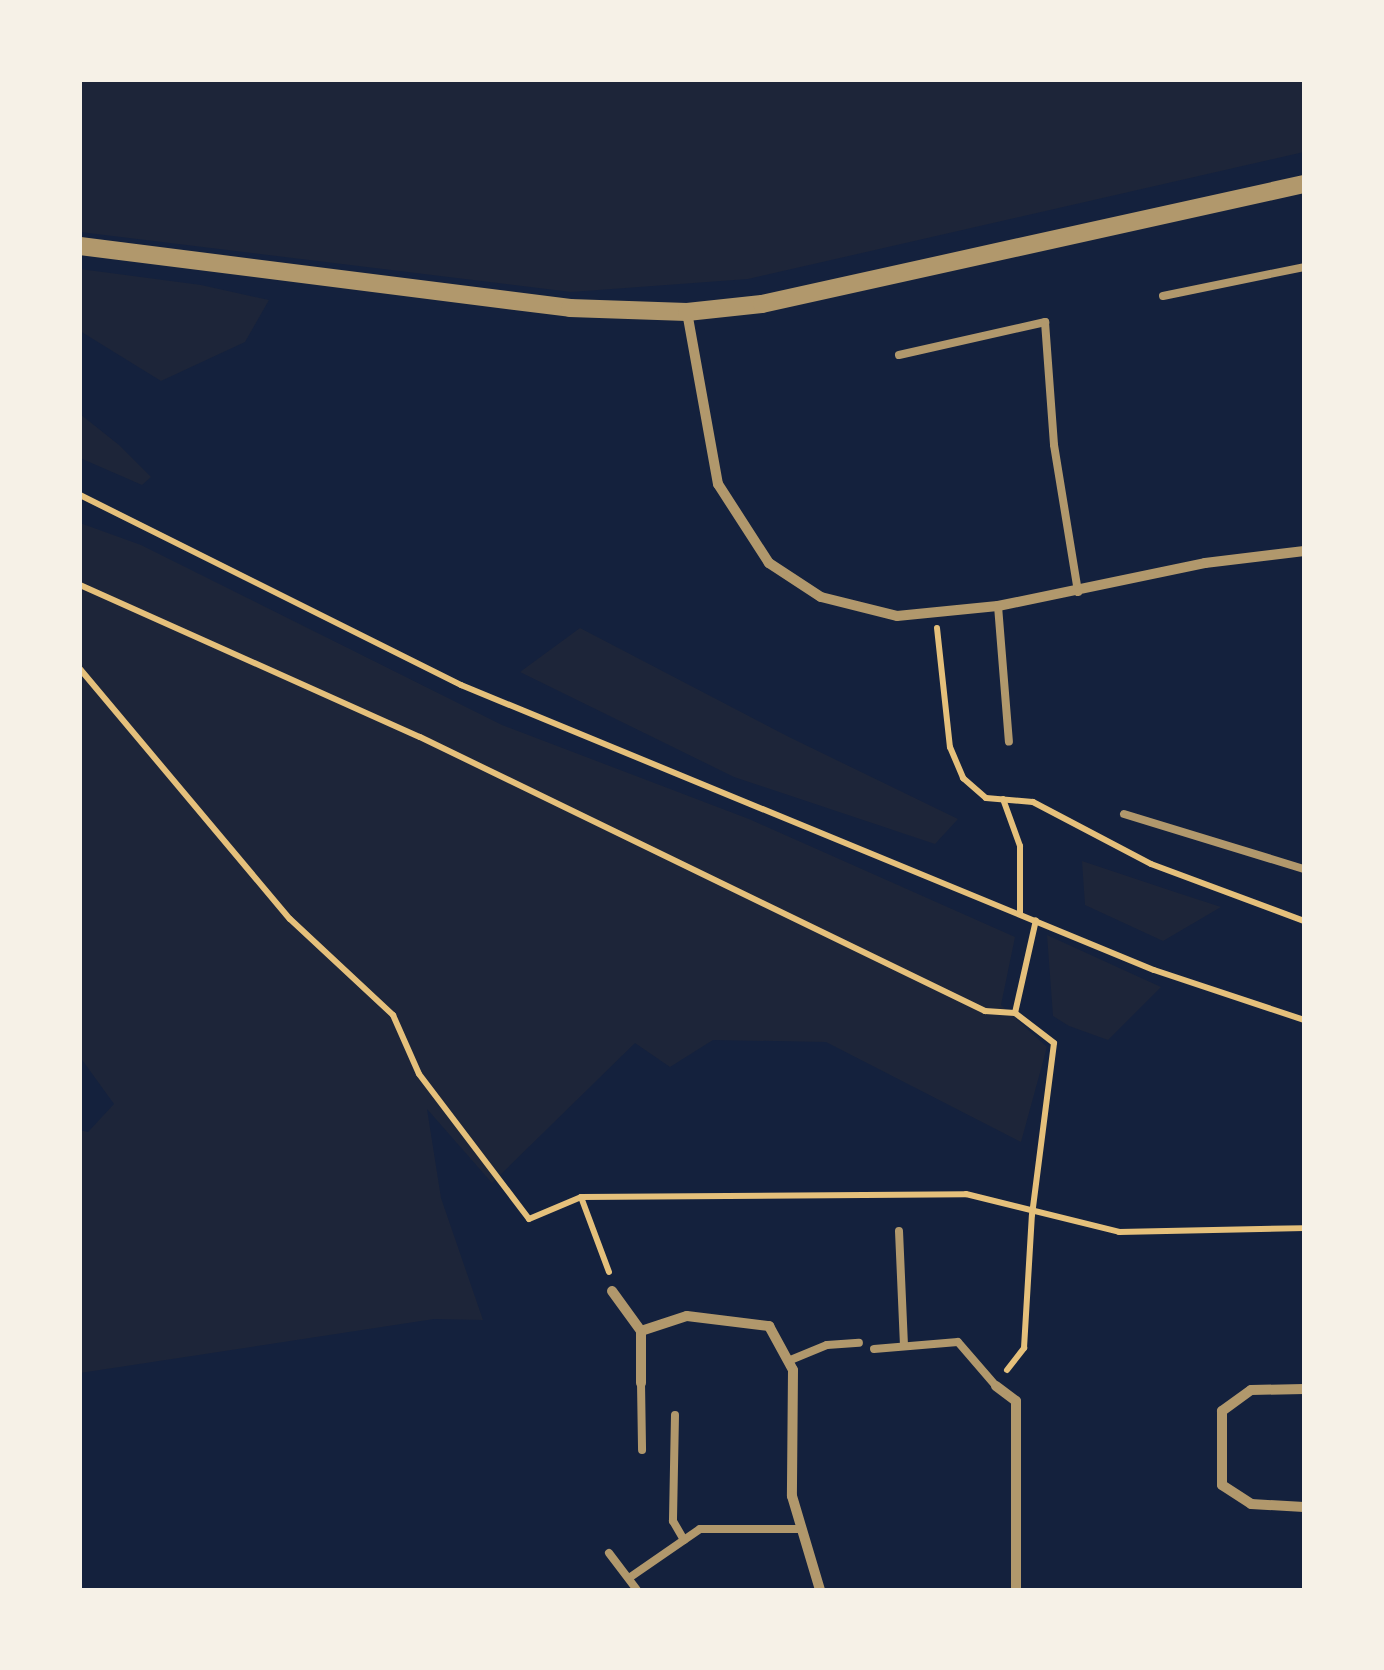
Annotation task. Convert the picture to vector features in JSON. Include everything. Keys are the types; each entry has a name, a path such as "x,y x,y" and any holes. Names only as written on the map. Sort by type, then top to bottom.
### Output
{"street":[{"path":"80,246 570,308 687,312 762,304 1304,184"},
{"path":"687,312 718,484 769,563 821,597 897,616 998,606 1206,563 1304,551"},
{"path":"612,1291 641,1330 640,1383"},
{"path":"641,1330 686,1316 769,1326 788,1361 792,1496 820,1590"},
{"path":"996,1386 1016,1401 1016,1590"},
{"path":"1304,1389 1251,1390 1222,1411 1222,1485 1251,1504 1304,1507"}],"lane":[{"path":"1163,296 1304,267"},
{"path":"899,355 1045,322 1054,446 1078,592"},
{"path":"998,606 1009,742"},
{"path":"1124,814 1304,870"},
{"path":"899,1231 904,1346"},
{"path":"874,1349 958,1342 996,1386"},
{"path":"788,1361 827,1345 858,1343"},
{"path":"640,1383 642,1450"},
{"path":"675,1415 673,1522 684,1540"},
{"path":"629,1578 700,1529 802,1529"},
{"path":"608,1553 637,1590"}],"path":[{"path":"80,494 460,684 1154,970 1304,1020"},
{"path":"80,585 420,737 985,1011 1015,1013 1054,1044 1032,1215 1024,1348 996,1386"},
{"path":"935,612 950,748 963,778 986,798 1062,813 1150,864 1304,921"},
{"path":"80,669 290,919 393,1014 418,1074 529,1219 581,1197 966,1194 1032,1215 1120,1232 1304,1228"},
{"path":"1003,799 1020,846 1020,913"},
{"path":"1015,1013 1036,920"},
{"path":"581,1197 612,1291"}],"shaded area":[{"path":"80,80 1304,80 1304,152 748,279 571,292 80,232"},
{"path":"80,269 201,285 269,300 245,342 161,381 80,331"},
{"path":"80,414 151,477 142,485 80,458"},
{"path":"80,523 141,545 502,725 749,819 1015,937 1001,1005 1047,1047 1021,1142 826,1042 713,1040 670,1067 635,1043 492,1183 427,1109 441,1198 483,1320 434,1319 80,1373 80,1130 88,1132 114,1104 80,1057"},
{"path":"580,628 789,737 958,819 935,844 734,777 520,672"},
{"path":"1082,861 1221,907 1163,941 1085,905"},
{"path":"1047,935 1161,987 1108,1040 1069,1026 1053,1016"}]}
